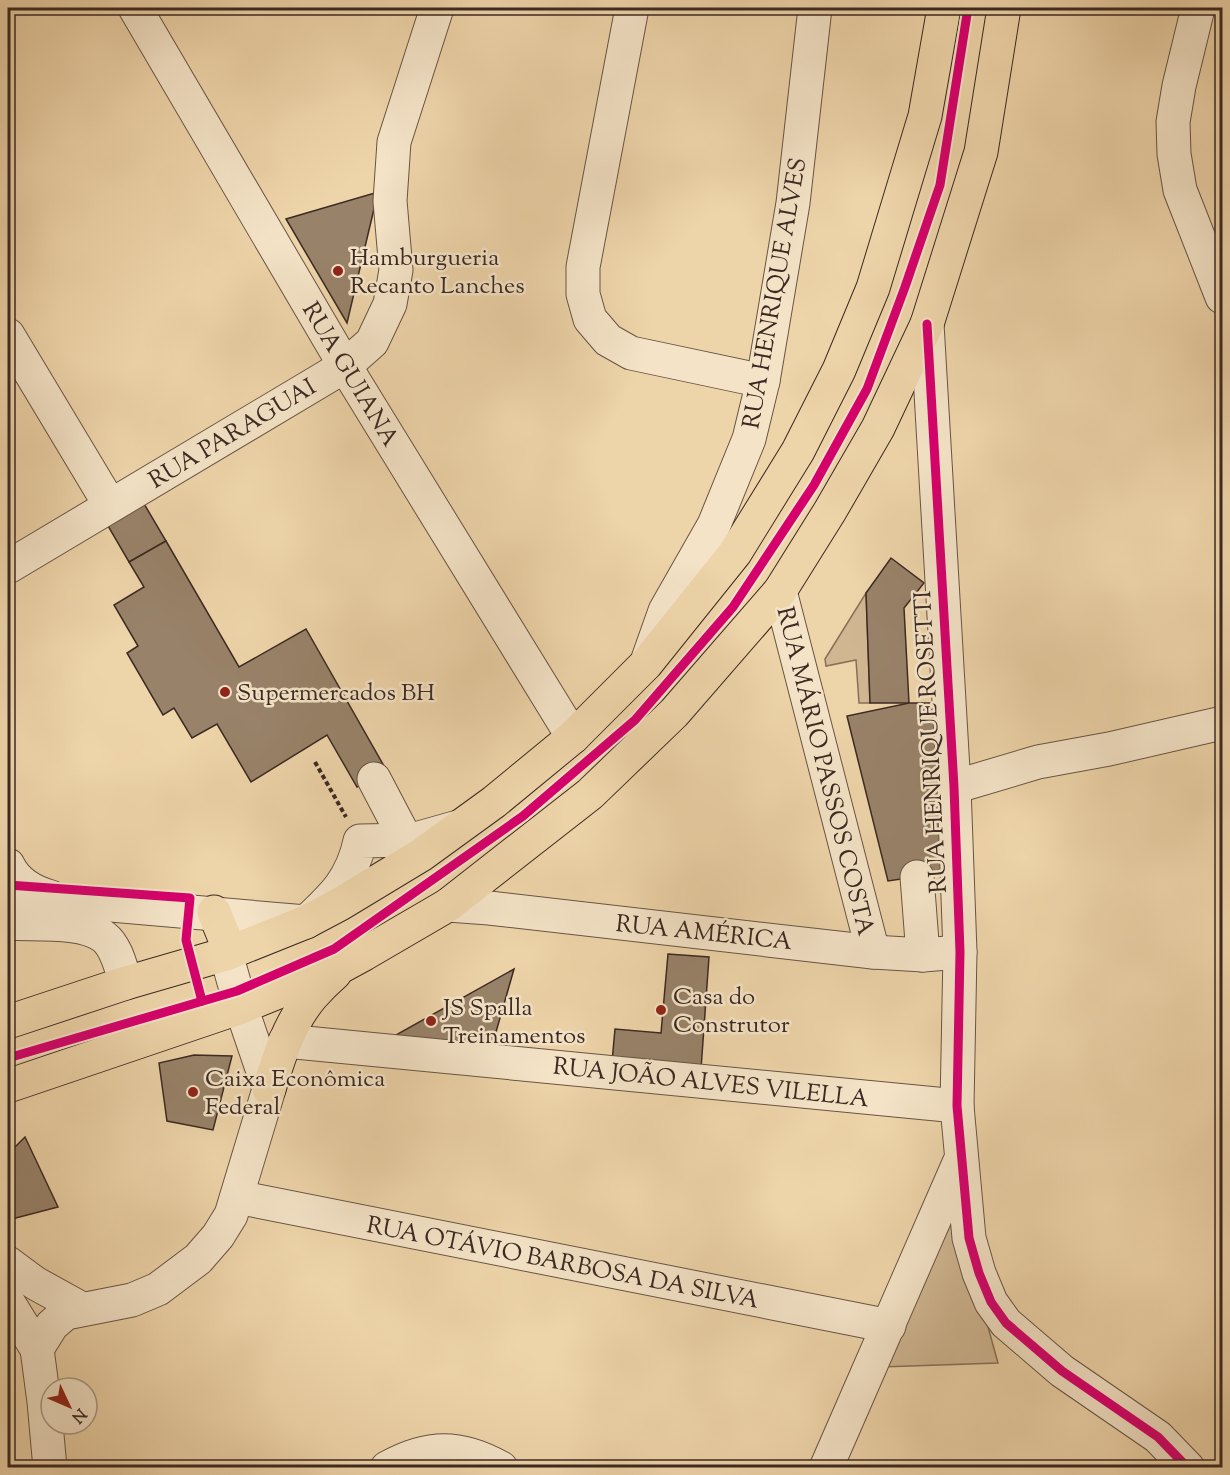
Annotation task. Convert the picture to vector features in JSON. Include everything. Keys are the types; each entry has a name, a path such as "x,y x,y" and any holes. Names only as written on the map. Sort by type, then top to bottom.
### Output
{"main road":[{"path":"8,1022 126,983 226,954 306,922 340,904 421,855 462,825 573,737 646,664 735,553 798,451 839,370 873,288 925,116 944,8"},
{"path":"8,1086 241,1007 340,967 448,906 599,786 674,713 780,591 878,428 927,324 981,152 1004,8"},
{"path":"214,912 225,939 226,954"},
{"path":"268,1089 285,1041 297,1018 311,997 340,967"}],"street":[{"name":"RUA GUIANA","path":"135,8 345,366 573,737"},
{"name":"RUA PARAGUAI","path":"8,567 118,504 345,366 372,342 390,304 396,270 390,201 394,141 437,8"},
{"path":"632,8 583,267 583,294 590,319 608,340 631,352 763,381"},
{"name":"RUA HENRIQUE ALVES","path":"646,664 665,611 714,525 749,439 763,381 793,203 815,8"},
{"path":"1198,8 1179,86 1173,122 1174,154 1180,190 1222,297"},
{"name":"RUA HENRIQUE ROSETTI","path":"927,324 954,787 960,952 957,1106 969,1238 990,1302 1006,1323 1062,1371 1158,1437 1188,1467"},
{"path":"8,335 118,504"},
{"name":"RUA MÁRIO PASSOS COSTA","path":"780,591 873,951"},
{"path":"954,787 1038,762 1109,749 1222,723"},
{"path":"374,779 406,840"},
{"path":"8,896 214,912 306,922 347,878 355,862 360,841 406,840 462,825"},
{"path":"8,865 11,873 21,883 42,894 64,900"},
{"path":"917,877 923,955"},
{"name":"RUA AMÉRICA","path":"448,906 489,908 873,951 923,955 960,952"},
{"path":"8,923 84,927 105,937 114,951 126,983"},
{"path":"37,1349 52,1325 66,1313 132,1300 158,1289 198,1259 218,1236 231,1215 268,1089 226,954"},
{"name":"RUA JOÃO ALVES VILELLA","path":"285,1041 957,1106"},
{"path":"826,1467 961,1159"},
{"name":"RUA OTÁVIO BARBOSA DA SILVA","path":"237,1197 889,1326"},
{"path":"8,1263 35,1283 82,1309"},
{"path":"8,1302 37,1349 50,1467"},
{"path":"387,1467 415,1455 434,1450 454,1449 483,1457 501,1467"}],"path":[{"path":"315,762 360,841"}],"shaded area":[{"path":"866,593 870,703 859,703 856,660 826,666 825,659"},
{"path":"953,1200 998,1363 881,1367"}],"building":[{"name":"Hamburgueria Recanto Lanches","path":"378,192 347,323 286,219"},
{"path":"140,497 166,541 129,562 104,519"},
{"path":"166,541 239,667 306,629 388,773 357,787 327,735 251,782 217,724 192,738 174,708 163,715 127,653 138,646 114,605 144,587 129,562"},
{"path":"891,558 924,583 904,608 909,703 870,703 866,593"},
{"path":"909,703 938,703 948,872 888,881 847,716"},
{"path":"668,954 709,957 701,1069 612,1062 615,1029 661,1033"},
{"path":"514,969 490,1053 387,1040"},
{"name":"Caixa Econômica Federal","path":"194,1055 232,1056 213,1130 167,1121 159,1063"},
{"path":"25,1137 58,1207 8,1220 8,1154"}],"cycle path":[{"path":"8,1058 237,991 334,949 523,816 635,720 733,607 814,485 867,389 940,185 968,8"},
{"path":"927,324 954,787 960,952 957,1106 969,1238 979,1273 991,1302 1006,1323 1062,1371 1158,1437 1188,1468"},
{"path":"8,885 190,898 186,940 202,1001"}],"place":[{"name":"Hamburgueria Recanto Lanches","path":"338,271"},
{"name":"Supermercados BH","path":"225,692"},
{"name":"Casa do Construtor","path":"661,1010"},
{"name":"JS Spalla Treinamentos","path":"431,1021"},
{"name":"Caixa Econômica Federal","path":"193,1092"}]}
